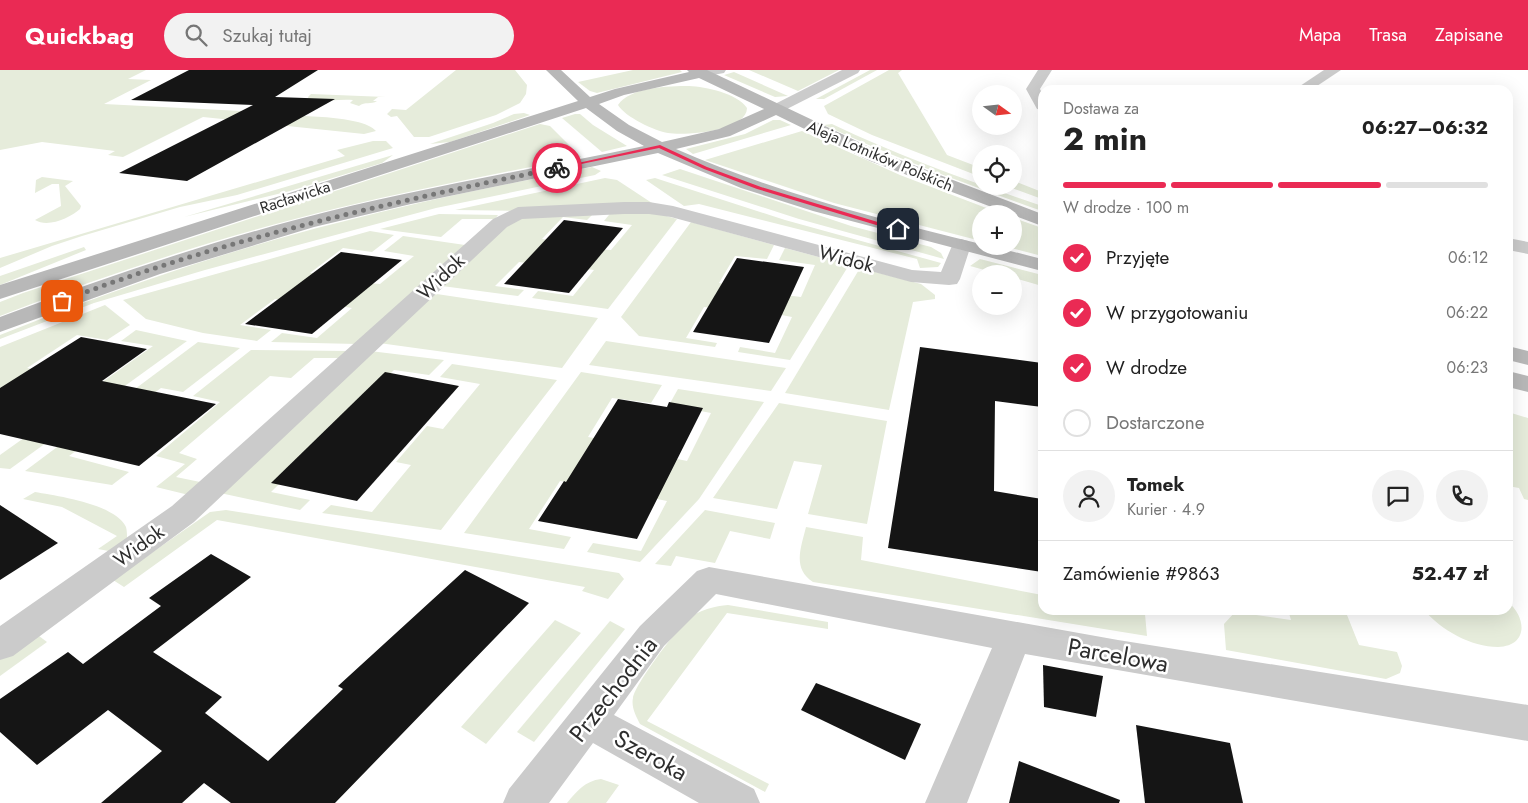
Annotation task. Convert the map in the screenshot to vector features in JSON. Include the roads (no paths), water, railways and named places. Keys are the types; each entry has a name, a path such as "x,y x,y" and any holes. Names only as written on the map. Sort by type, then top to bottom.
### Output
{"street":[{"path":"553,70 623,128 706,168 780,195 872,223 1038,264"},
{"path":"698,72 719,70"},
{"path":"776,109 853,70"},
{"path":"1038,98 1033,89 1038,78 1045,70"},
{"path":"1309,85 1334,70"},
{"name":"Racławicka","path":"0,292 590,102 641,86 698,72"},
{"name":"Aleja Lotników Polskich","path":"698,72 876,157 1038,218"},
{"name":"Racławicka","path":"0,326 79,295 170,263 307,223 400,200 730,131 776,109"},
{"name":"Widok","path":"0,645 184,514 494,228 518,213 649,208 673,212 911,276 949,279 961,245"},
{"path":"1513,245 1528,248"},
{"path":"1513,354 1528,358"},
{"path":"1513,380 1528,384"},
{"name":"Parcelowa","path":"709,580 1014,637 1361,698 1528,723"},
{"name":"Przechodnia","path":"524,803 589,721 652,636 709,580"},
{"path":"946,803 1014,637"},
{"name":"Szeroka","path":"589,721 739,803"}]}
